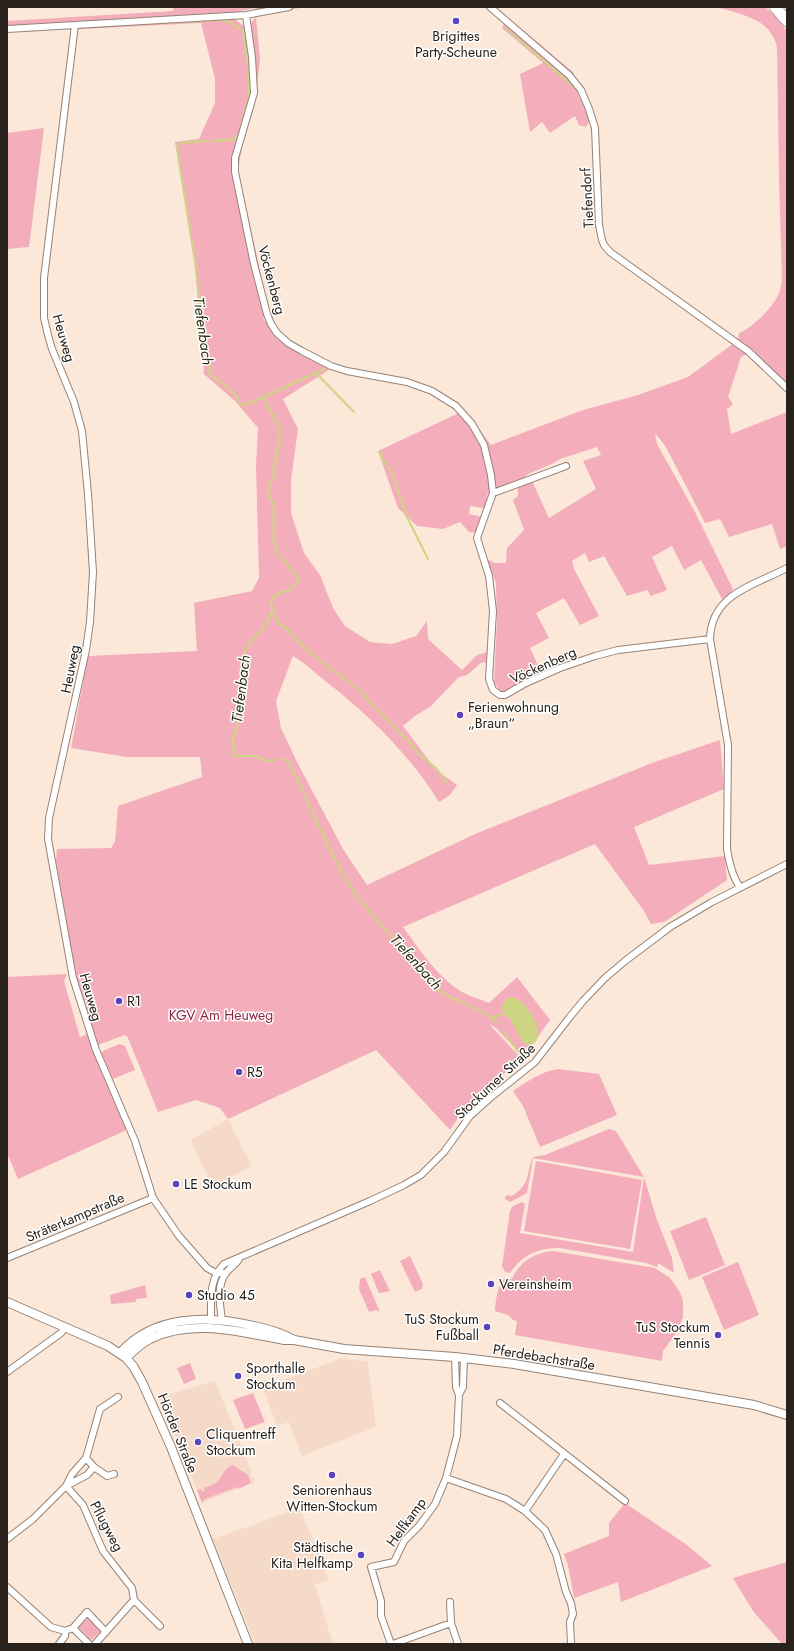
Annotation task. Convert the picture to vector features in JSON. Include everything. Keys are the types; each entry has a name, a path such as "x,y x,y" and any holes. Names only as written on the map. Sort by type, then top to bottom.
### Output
{"highway":[{"path":"775,7 787,21"}],"main road":[{"name":"Hörder Straße","path":"7,1302 89,1337 123,1355 132,1366 142,1382 171,1447 248,1644"},
{"name":"Pferdebachstraße","path":"123,1355 136,1338 161,1325 180,1321 211,1319 241,1323 286,1335 294,1340"},
{"path":"211,1319 217,1329 222,1320"},
{"name":"Pferdebachstraße","path":"123,1355 150,1339 168,1332 186,1329 217,1329 284,1340 294,1340 344,1350 455,1357 514,1364 754,1405 787,1415"}],"street":[{"path":"7,29 246,15 289,7"},
{"name":"Tiefendorf","path":"490,7 569,75 581,90 595,128 599,225 604,245 610,252 748,351 787,388"},
{"name":"Vöckenberg","path":"246,15 252,56 254,93 235,158 235,172 254,264 271,324 277,333 288,343 331,366 347,371 408,382 432,391 456,406 472,424 484,445 491,475 493,493 477,538 489,576 493,611 489,679 493,690 500,695 509,694 526,683 553,671 594,656 618,650 710,639"},
{"name":"Heuweg","path":"75,25 44,278 44,318 52,349 74,402 82,431 93,572 92,599 86,650 49,818 48,839 66,943 80,1004 96,1050 135,1141 153,1198 179,1236 207,1268 216,1273"},
{"path":"493,493 566,466"},
{"path":"740,886 737,883 727,849 728,745 710,639 710,627 715,613 724,603 737,593 787,568"},
{"name":"Stockumer Straße","path":"216,1273 224,1264 239,1259 370,1201 421,1175 444,1152 470,1116 535,1062 569,1018 605,978 646,944 670,927 740,886 787,864"},
{"name":"Sträterkampstraße","path":"7,1258 153,1198"},
{"name":"Stockumer Straße","path":"222,1320 220,1289 226,1273 237,1263 239,1259"},
{"path":"211,1319 211,1291 216,1273 226,1273"},
{"path":"7,1372 55,1338 65,1327"},
{"name":"Helfkamp","path":"451,1623 392,1644 381,1616 381,1601 371,1568 394,1562 404,1541 419,1526 435,1504 446,1478 457,1436 459,1395 456,1387 455,1357"},
{"name":"Helfkamp","path":"459,1395 463,1387 464,1358"},
{"path":"66,1486 72,1474 86,1458 100,1409 118,1397"},
{"path":"500,1403 625,1501"},
{"path":"525,1511 564,1454"},
{"path":"86,1458 94,1467 107,1476 114,1474"},
{"path":"7,1539 33,1519 66,1486 87,1474 94,1467"},
{"path":"446,1478 500,1496 525,1511 545,1530 556,1554 566,1592 571,1603 573,1614 570,1622 571,1644"},
{"name":"Pflugweg","path":"66,1486 83,1505 103,1551 132,1588 134,1600 160,1626"},
{"path":"7,1587 51,1627 65,1631 73,1628 87,1612 106,1632"},
{"path":"94,1644 134,1600"},
{"path":"450,1602 451,1623 458,1644"},
{"path":"73,1628 89,1644"},
{"path":"59,1644 65,1636 65,1631"}],"shaded area":[{"path":"512,997 518,999 530,1012 537,1028 538,1036 535,1042 529,1046 522,1041 509,1018 504,1014 502,1006 507,999"},
{"path":"228,1119 252,1166 212,1187 191,1140"},
{"path":"342,1358 368,1362 376,1427 302,1456 289,1422 277,1426 263,1388"},
{"path":"215,1381 252,1473 250,1474 251,1478 254,1477 255,1482 202,1503 160,1397"},
{"path":"300,1508 329,1580 315,1584 333,1644 255,1644 213,1539"}],"green space":[{"name":"KGV Am Heuweg","path":"174,7 305,7 256,17 260,59 256,98 243,141 238,170 269,312 263,318 276,338 301,355 332,368 283,399 298,429 291,480 291,513 304,553 320,575 334,610 345,626 370,642 392,644 416,636 427,621 428,639 462,670 477,655 488,652 488,662 481,663 467,675 459,677 430,707 415,716 403,726 436,770 457,785 450,795 439,802 415,768 372,721 305,664 293,656 276,701 281,728 297,762 343,849 367,885 475,834 652,763 720,740 724,789 634,827 649,865 725,856 727,880 664,922 651,924 644,911 595,844 403,927 436,970 451,985 460,991 489,1003 517,977 550,1020 523,1057 495,1027 490,1025 521,1058 473,1100 450,1130 376,1050 228,1119 220,1108 196,1100 158,1112 128,1038 125,1035 98,1045 75,972 56,861 57,849 111,848 115,842 118,806 202,777 200,757 127,757 71,748 88,656 197,651 194,603 252,591 259,578 256,466 258,428 236,402 204,374 195,267 175,142 199,139 215,103 215,79 201,23 81,29 67,27 7,32 7,21 173,11","holes":["255,8 256,17 251,23 242,25 234,18 240,11"]},
{"path":"493,7 496,7 574,73 573,83 590,120 586,127 579,125 575,116 550,133 542,122 530,132 520,74 543,63 502,28 506,19"},
{"path":"717,7 765,7 779,19 787,32 787,388 753,351 741,357 728,397 733,404 727,409 731,434 787,412 787,546 780,549 772,524 729,537 720,519 705,523 666,447 655,433 657,444 695,512 733,589 731,593 722,599 701,560 684,570 672,546 652,557 667,590 651,596 647,590 627,596 604,556 589,562 585,553 572,561 574,569 599,616 580,625 564,598 536,613 549,638 530,648 541,672 506,691 500,691 494,682 497,622 496,583 487,559 495,563 506,563 507,548 524,530 513,500 518,496 518,487 532,481 549,518 596,489 583,461 601,455 597,447 560,459 528,474 522,480 495,489 487,495 487,502 484,508 470,506 469,514 482,517 477,533 469,532 460,522 443,529 417,526 398,508 378,451 459,413 473,421 491,445 583,410 638,395 688,377 738,340 739,333 761,318 774,302 781,288 782,278 777,47 773,37 762,24 754,19"},
{"path":"44,128 29,247 7,249 7,133"},
{"path":"67,974 64,981 80,1037 87,1034 127,1130 18,1179 7,1153 7,977"},
{"path":"119,1044 125,1046 135,1070 113,1079 101,1052"},
{"path":"558,1069 599,1074 617,1115 540,1147 523,1106 513,1091 529,1080"},
{"path":"609,1129 616,1131 644,1177 533,1158 527,1193 510,1202 505,1199 506,1195 512,1196 523,1187 533,1157 545,1155"},
{"path":"536,1161 642,1180 630,1249 524,1231"},
{"path":"644,1177 656,1217 672,1258 674,1273 658,1263 657,1267 646,1263 560,1248 545,1249 531,1254 525,1257 510,1273 505,1272 502,1266 510,1211 513,1206 522,1202 525,1204 520,1233 633,1252"},
{"path":"706,1217 725,1265 689,1280 670,1231"},
{"path":"553,1251 655,1268 670,1278 680,1292 683,1301 683,1317 677,1332 663,1351 662,1361 515,1335 517,1321 513,1320 508,1315 495,1311 496,1299 500,1285 504,1279 512,1279 519,1267 528,1259"},
{"path":"410,1256 423,1284 422,1289 415,1292 400,1261"},
{"path":"738,1262 759,1315 724,1330 702,1277"},
{"path":"380,1270 390,1291 379,1293 371,1274"},
{"path":"365,1277 380,1312 376,1310 369,1312 359,1289 360,1279"},
{"path":"145,1285 147,1298 136,1299 136,1302 111,1304 110,1295"},
{"path":"190,1363 196,1379 184,1384 177,1368"},
{"path":"253,1393 265,1422 245,1429 233,1400"},
{"path":"233,1465 248,1475 251,1483 238,1489 237,1487 205,1499 202,1503 197,1490 201,1489 202,1491 205,1491 204,1488 218,1481 227,1469"},
{"path":"625,1503 687,1545 712,1566 621,1602 618,1582 574,1598 568,1565 564,1554 609,1536 609,1523"},
{"path":"787,1562 787,1644 782,1644 753,1611 733,1578"},
{"path":"88,1618 101,1631 91,1640 78,1627"}],"waterway":[{"name":"Tiefenbach","path":"157,23 222,20 231,23 243,31 249,70 249,97 241,126"},
{"path":"505,28 573,86"},
{"name":"Tiefenbach","path":"211,141 235,139 239,134"},
{"name":"Tiefenbach","path":"206,141 181,143 177,148 195,261 209,373 231,391 238,399 240,404 245,405 263,397 281,430 274,469 275,473 268,490 274,508 274,534 276,548 280,556 299,580 289,590 277,594 271,600 272,609 270,617 261,631 251,640 247,647 243,659 243,693 236,709 238,725 232,742 235,750 235,756 256,756 266,761 274,760"},
{"path":"263,397 325,369"},
{"path":"316,373 354,412"},
{"path":"381,452 382,459 391,471 406,515 428,559"},
{"path":"272,611 279,624 285,627 309,652 358,689 420,755 437,769 446,782"},
{"name":"Tiefenbach","path":"281,759 288,761 327,844 344,876 366,908 411,957 425,977 432,984 455,1000 481,1011 496,1022"},
{"path":"492,1018 505,1013"},
{"name":"Tiefenbach","path":"504,1032 523,1059"}],"place":[{"name":"Brigittes Party-Scheune","path":"456,21"},
{"name":"Ferienwohnung „Braun“","path":"460,715"},
{"name":"R1","path":"119,1001"},
{"name":"R5","path":"239,1072"},
{"name":"LE Stockum","path":"176,1184"},
{"name":"Vereinsheim","path":"491,1284"},
{"name":"Studio 45","path":"189,1295"},
{"name":"TuS Stockum Fußball","path":"487,1327"},
{"name":"TuS Stockum Tennis","path":"718,1335"},
{"name":"Sporthalle Stockum","path":"238,1376"},
{"name":"Cliquentreff Stockum","path":"198,1442"},
{"name":"Seniorenhaus Witten-Stockum","path":"332,1475"},
{"name":"Städtische Kita Helfkamp","path":"361,1555"}]}
